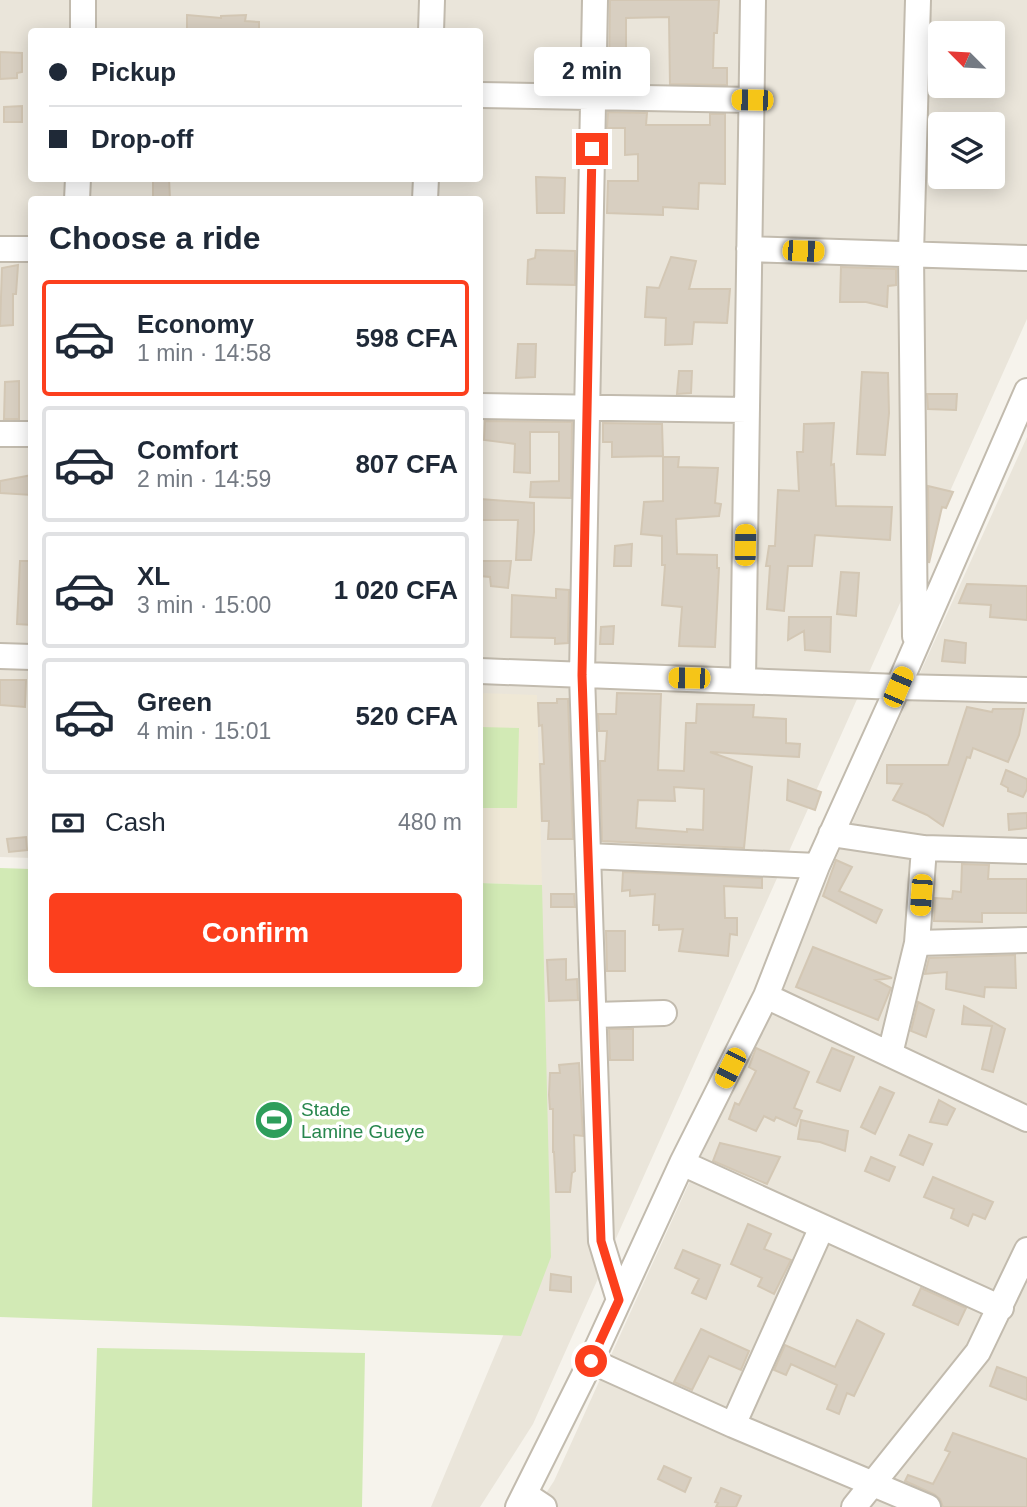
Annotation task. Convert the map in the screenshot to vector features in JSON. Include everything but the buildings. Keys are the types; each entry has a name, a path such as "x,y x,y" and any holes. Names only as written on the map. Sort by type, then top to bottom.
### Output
{"street":[{"path":"83,0 83,28"},
{"path":"431,28 432,0"},
{"path":"595,0 582,675 601,1241 619,1300"},
{"path":"743,680 753,0"},
{"path":"915,646 911,254 918,0"},
{"path":"483,95 752,100"},
{"path":"0,249 28,249"},
{"path":"749,249 1027,258"},
{"path":"530,1503 591,1361 682,1163 766,996 817,866 1027,391"},
{"path":"483,406 747,410"},
{"path":"0,434 28,434"},
{"path":"0,656 28,657"},
{"path":"483,671 1027,690"},
{"path":"831,834 924,848 1027,851"},
{"path":"890,1054 917,943 924,848"},
{"path":"588,856 817,866"},
{"path":"917,943 1027,940"},
{"path":"766,996 1027,1119"},
{"path":"594,1015 664,1013"},
{"path":"682,1163 1001,1308"},
{"path":"733,1425 822,1227"},
{"path":"854,1507 978,1352 1027,1250"},
{"path":"591,1361 733,1425 928,1507"}],"shaded area":[{"path":"0,0 1027,0 1027,319 533,1424 480,1507 431,1507 537,1255 541,874 483,871 483,196 28,196 28,858 0,857"},
{"path":"1027,437 1027,1507 537,1507 554,1481"},
{"path":"483,693 537,695 542,885 483,883"}],"green space":[{"path":"483,727 519,728 517,808 483,808"},
{"name":"Stade Lamine Gueye","path":"0,868 28,869 28,987 483,987 483,883 542,885 551,1257 521,1336 0,1317"},
{"path":"97,1348 365,1353 362,1507 92,1507"}],"place":[{"name":"Stade Lamine Gueye","path":"274,1120"}],"route":[{"path":"591,1361 619,1300 601,1241 582,675 592,149"}]}
